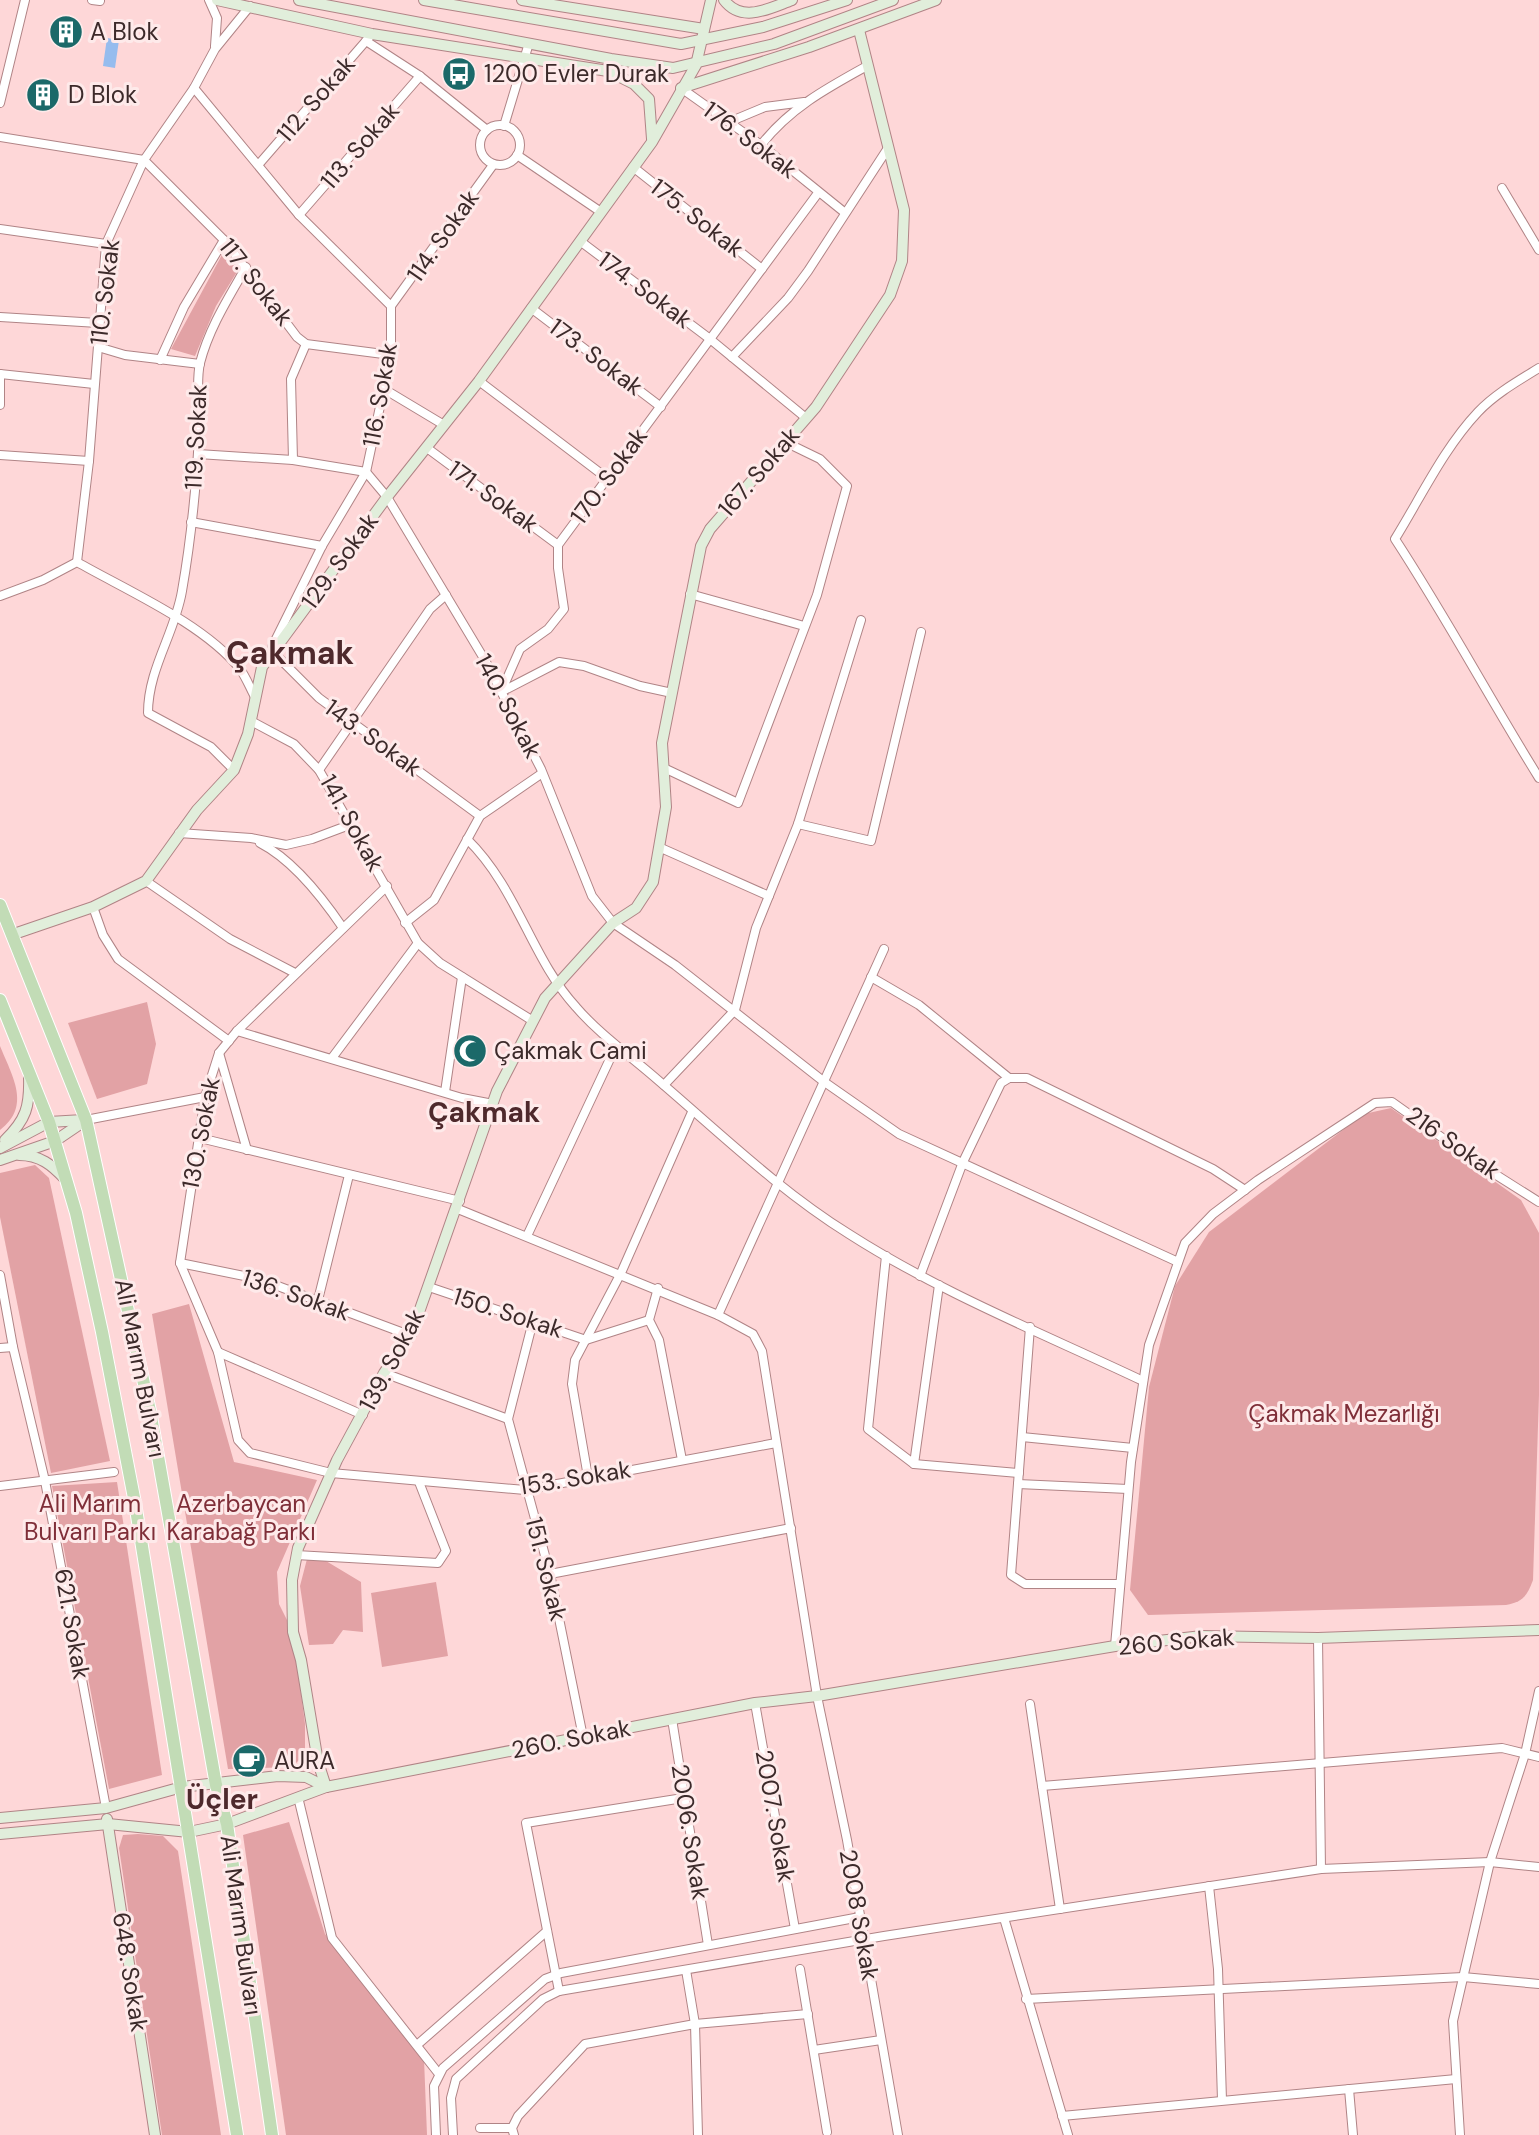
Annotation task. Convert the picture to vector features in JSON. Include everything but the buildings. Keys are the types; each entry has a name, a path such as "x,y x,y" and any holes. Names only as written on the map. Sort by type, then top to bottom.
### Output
{"main road":[{"name":"Ali Marım Bulvarı","path":"0,905 14,934 86,1120 150,1411 216,1785 227,1824 272,2135"},
{"name":"Ali Marım Bulvarı","path":"0,1000 49,1122 79,1227 122,1437 182,1787 237,2135"}],"street":[{"path":"0,103 25,0"},
{"path":"209,0 217,18 215,49"},
{"path":"217,0 369,37 608,71 635,84 649,99 652,142"},
{"path":"299,0 611,59 673,68 696,65 774,44 893,0"},
{"path":"424,0 681,44 763,27 847,0"},
{"path":"522,0 559,3 704,29"},
{"path":"696,65 711,0"},
{"path":"724,0 737,12 746,14 792,0"},
{"path":"681,88 859,30 936,0"},
{"name":"110. Sokak","path":"77,562 89,461 106,244 144,160 194,88 215,49 250,6"},
{"name":"167. Sokak","path":"613,923 636,908 653,882 661,848 666,807 662,743 701,545 710,529 806,418 890,295 902,261 904,211 859,30"},
{"path":"369,37 486,130"},
{"name":"112. Sokak","path":"259,164 369,37"},
{"path":"504,126 529,43"},
{"path":"608,71 611,59"},
{"name":"129. Sokak","path":"14,934 93,907 146,881 179,834 234,770 251,721 262,667 387,497 478,381 652,142 696,65"},
{"path":"761,145 776,125 804,102 867,65"},
{"name":"113. Sokak","path":"299,215 420,76"},
{"path":"194,88 299,215 391,306"},
{"name":"176. Sokak","path":"681,88 761,145 844,212"},
{"path":"729,122 765,107 804,102"},
{"path":"486,130 504,126"},
{"path":"486,130 480,142 480,151 493,164 507,164 517,155 518,137 504,126"},
{"path":"0,136 144,160"},
{"path":"732,357 788,298 888,148"},
{"path":"517,155 601,212"},
{"name":"117. Sokak","path":"144,160 224,240 297,337 306,344 391,355"},
{"name":"114. Sokak","path":"391,306 493,164"},
{"name":"175. Sokak","path":"633,167 762,269"},
{"path":"1502,188 1539,250"},
{"name":"170. Sokak","path":"501,692 520,649 548,629 564,609 558,568 558,545 818,193"},
{"path":"0,229 106,244"},
{"path":"160,360 184,307 224,240"},
{"name":"174. Sokak","path":"580,241 710,339 806,418"},
{"name":"119. Sokak","path":"234,770 211,747 148,713 150,684 177,617 198,454 200,365 219,314 246,267"},
{"name":"116. Sokak","path":"262,667 322,546 366,472 391,355 391,306"},
{"name":"173. Sokak","path":"531,308 661,407"},
{"path":"0,317 98,323"},
{"path":"293,460 291,380 306,344"},
{"path":"98,347 200,365"},
{"path":"1539,368 1479,411 1462,432 1395,539 1431,593 1471,667 1539,778"},
{"path":"0,405 0,374 94,384"},
{"path":"478,381 608,479"},
{"path":"384,389 444,425"},
{"path":"663,768 738,803 817,595 847,486 820,459 785,442"},
{"name":"171. Sokak","path":"427,448 558,545"},
{"path":"198,454 293,460 366,472"},
{"path":"0,455 89,461"},
{"name":"140. Sokak","path":"366,472 387,497 501,692 541,774 592,896 613,923 735,1010 823,1081 899,1134 1178,1262"},
{"path":"191,522 322,546"},
{"path":"0,596 43,580 77,562 177,617 223,650 242,671 255,697"},
{"path":"690,594 804,626"},
{"name":"141. Sokak","path":"446,595 430,609 319,770 418,943 462,977 533,1021"},
{"path":"664,1085 735,1010 756,928 798,824 861,620"},
{"path":"798,824 871,841 921,632"},
{"name":"143. Sokak","path":"273,652 319,698 480,816"},
{"path":"501,692 559,663 584,666 640,686 672,693"},
{"path":"251,721 294,744 319,770"},
{"path":"405,923 434,900 480,816 541,774"},
{"path":"179,834 251,838 286,845 312,839 352,824"},
{"path":"251,838 278,853 329,907 343,928"},
{"path":"467,839 502,881 557,983 577,1009 616,1046 777,1183 848,1234 920,1276 1143,1381"},
{"path":"661,848 769,896"},
{"path":"146,881 230,939 295,973"},
{"name":"130. Sokak","path":"180,1263 205,1097 219,1053 237,1031 295,973 387,886"},
{"path":"93,907 103,935 118,959 229,1041"},
{"name":"139. Sokak","path":"326,1787 318,1762 301,1660 293,1632 292,1580 296,1555 331,1473 384,1373 409,1335 459,1205 493,1104 533,1021 545,998 557,983 613,923"},
{"path":"332,1058 418,943"},
{"path":"719,1315 884,949"},
{"path":"445,1093 462,977"},
{"path":"871,977 919,1005 1009,1077 1027,1078 1213,1169 1245,1190"},
{"path":"237,1031 445,1093 493,1104"},
{"path":"527,1236 616,1046"},
{"path":"219,1053 247,1150"},
{"path":"2,1153 26,1116 30,1101 29,1074"},
{"path":"920,1276 963,1162 1001,1083 1009,1077"},
{"path":"2,1153 49,1122 86,1120 205,1097"},
{"name":"216 Sokak","path":"1115,1646 1128,1489 1149,1345 1185,1243 1213,1214 1258,1180 1375,1103 1392,1102 1482,1166 1539,1202"},
{"path":"588,1477 572,1384 575,1360 621,1273 692,1112"},
{"path":"2,1153 55,1141 86,1120"},
{"name":"2008 Sokak","path":"200,1138 459,1205 719,1315 753,1334 762,1351 817,1696 860,1917 898,2135"},
{"path":"2,1153 31,1155 43,1160 66,1179"},
{"path":"318,1300 349,1175"},
{"path":"886,1256 868,1429 914,1464 1019,1473"},
{"path":"180,1263 218,1352 363,1415"},
{"name":"136. Sokak","path":"180,1263 259,1279 409,1335"},
{"name":"621. Sokak","path":"0,1275 13,1347 45,1481 106,1808"},
{"path":"914,1464 939,1284"},
{"name":"150. Sokak","path":"429,1287 586,1340"},
{"path":"657,1288 649,1320 659,1340 682,1460"},
{"path":"586,1340 649,1320"},
{"name":"151. Sokak","path":"533,1321 508,1419 525,1490 550,1574 583,1737"},
{"path":"1030,1327 1011,1575 1025,1584 1120,1584"},
{"path":"0,1348 13,1347"},
{"name":"153. Sokak","path":"218,1352 238,1440 250,1453 331,1473 525,1490 776,1443"},
{"path":"384,1373 508,1419"},
{"path":"1021,1437 1133,1448"},
{"path":"0,1486 114,1472"},
{"path":"296,1555 438,1563 446,1551 419,1482"},
{"path":"1018,1484 1128,1489"},
{"path":"550,1574 792,1528"},
{"name":"260 Sokak","path":"817,1696 1115,1646 1202,1636 1318,1638 1539,1630"},
{"path":"1318,1638 1321,1869"},
{"path":"1460,2135 1453,2021 1490,1862 1525,1754 1539,1691"},
{"name":"260. Sokak","path":"0,1833 108,1824 189,1832 227,1824 326,1787 755,1703 817,1696"},
{"name":"2007. Sokak","path":"755,1703 796,1929"},
{"path":"1030,1704 1060,1909"},
{"name":"2006. Sokak","path":"672,1719 708,1945"},
{"path":"1042,1786 1319,1761 1503,1748 1539,1757"},
{"path":"0,1818 106,1808 182,1787 306,1777 326,1787"},
{"path":"298,1797 332,1938 439,2074"},
{"path":"559,1991 526,1823 683,1798"},
{"name":"648. Sokak","path":"106,1808 155,2135"},
{"path":"453,2135 451,2098 456,2079 543,1999 559,1991 864,1940 1321,1869 1490,1862 1539,1867"},
{"path":"1209,1886 1219,1989 1222,2100"},
{"path":"436,2135 434,2086 439,2074 538,1985 555,1975 860,1917"},
{"path":"1004,1918 1068,2135"},
{"path":"417,2045 547,1930"},
{"path":"800,1969 827,2132"},
{"path":"686,1970 695,2024 698,2135"},
{"path":"1026,1999 1464,1977 1539,1984"},
{"path":"480,2128 513,2131 518,2116 585,2044 695,2024 808,2014"},
{"path":"814,2050 881,2040"},
{"path":"1062,2116 1456,2079"},
{"path":"1349,2089 1353,2135"}],"green space":[{"path":"224,251 240,267 216,306 195,356 171,349"},
{"path":"147,1002 156,1044 147,1084 97,1099 68,1023"},
{"path":"0,1046 14,1079 17,1101 10,1121 0,1130"},
{"name":"Çakmak Mezarlığı","path":"1391,1108 1521,1200 1539,1233 1539,1395 1533,1580 1529,1590 1517,1602 1506,1605 1148,1615 1130,1590 1149,1387 1175,1286 1209,1232 1364,1114"},
{"name":"Ali Marım Bulvarı Parkı","path":"35,1165 49,1178 110,1461 51,1473 0,1217 0,1173"},
{"name":"Azerbaycan Karabağ Parkı","path":"189,1304 234,1462 317,1480 277,1572 279,1604 293,1632 305,1724 305,1754 292,1767 228,1769 152,1314"},
{"name":"Ali Marım Bulvarı Parkı","path":"117,1482 162,1775 109,1789 52,1486"},
{"path":"307,1559 326,1561 361,1582 363,1632 343,1630 333,1644 309,1645 300,1586"},
{"path":"436,1582 448,1656 382,1667 371,1593"},
{"path":"289,1822 325,1934 424,2059 427,2135 286,2135 243,1835"},
{"path":"123,1835 163,1836 178,1851 221,2135 162,2135 119,1848"}],"water":[{"path":"107,38 119,40 115,68 103,66"}],"place":[{"name":"A Blok","path":"66,32"},
{"name":"1200 Evler Durak","path":"459,74"},
{"name":"D Blok","path":"43,95"},
{"name":"Çakmak Cami","path":"470,1051"},
{"name":"AURA","path":"249,1761"}],"district":[{"name":"Çakmak","path":"290,653"},
{"name":"Çakmak","path":"484,1112"},
{"name":"Üçler","path":"222,1799"}]}
